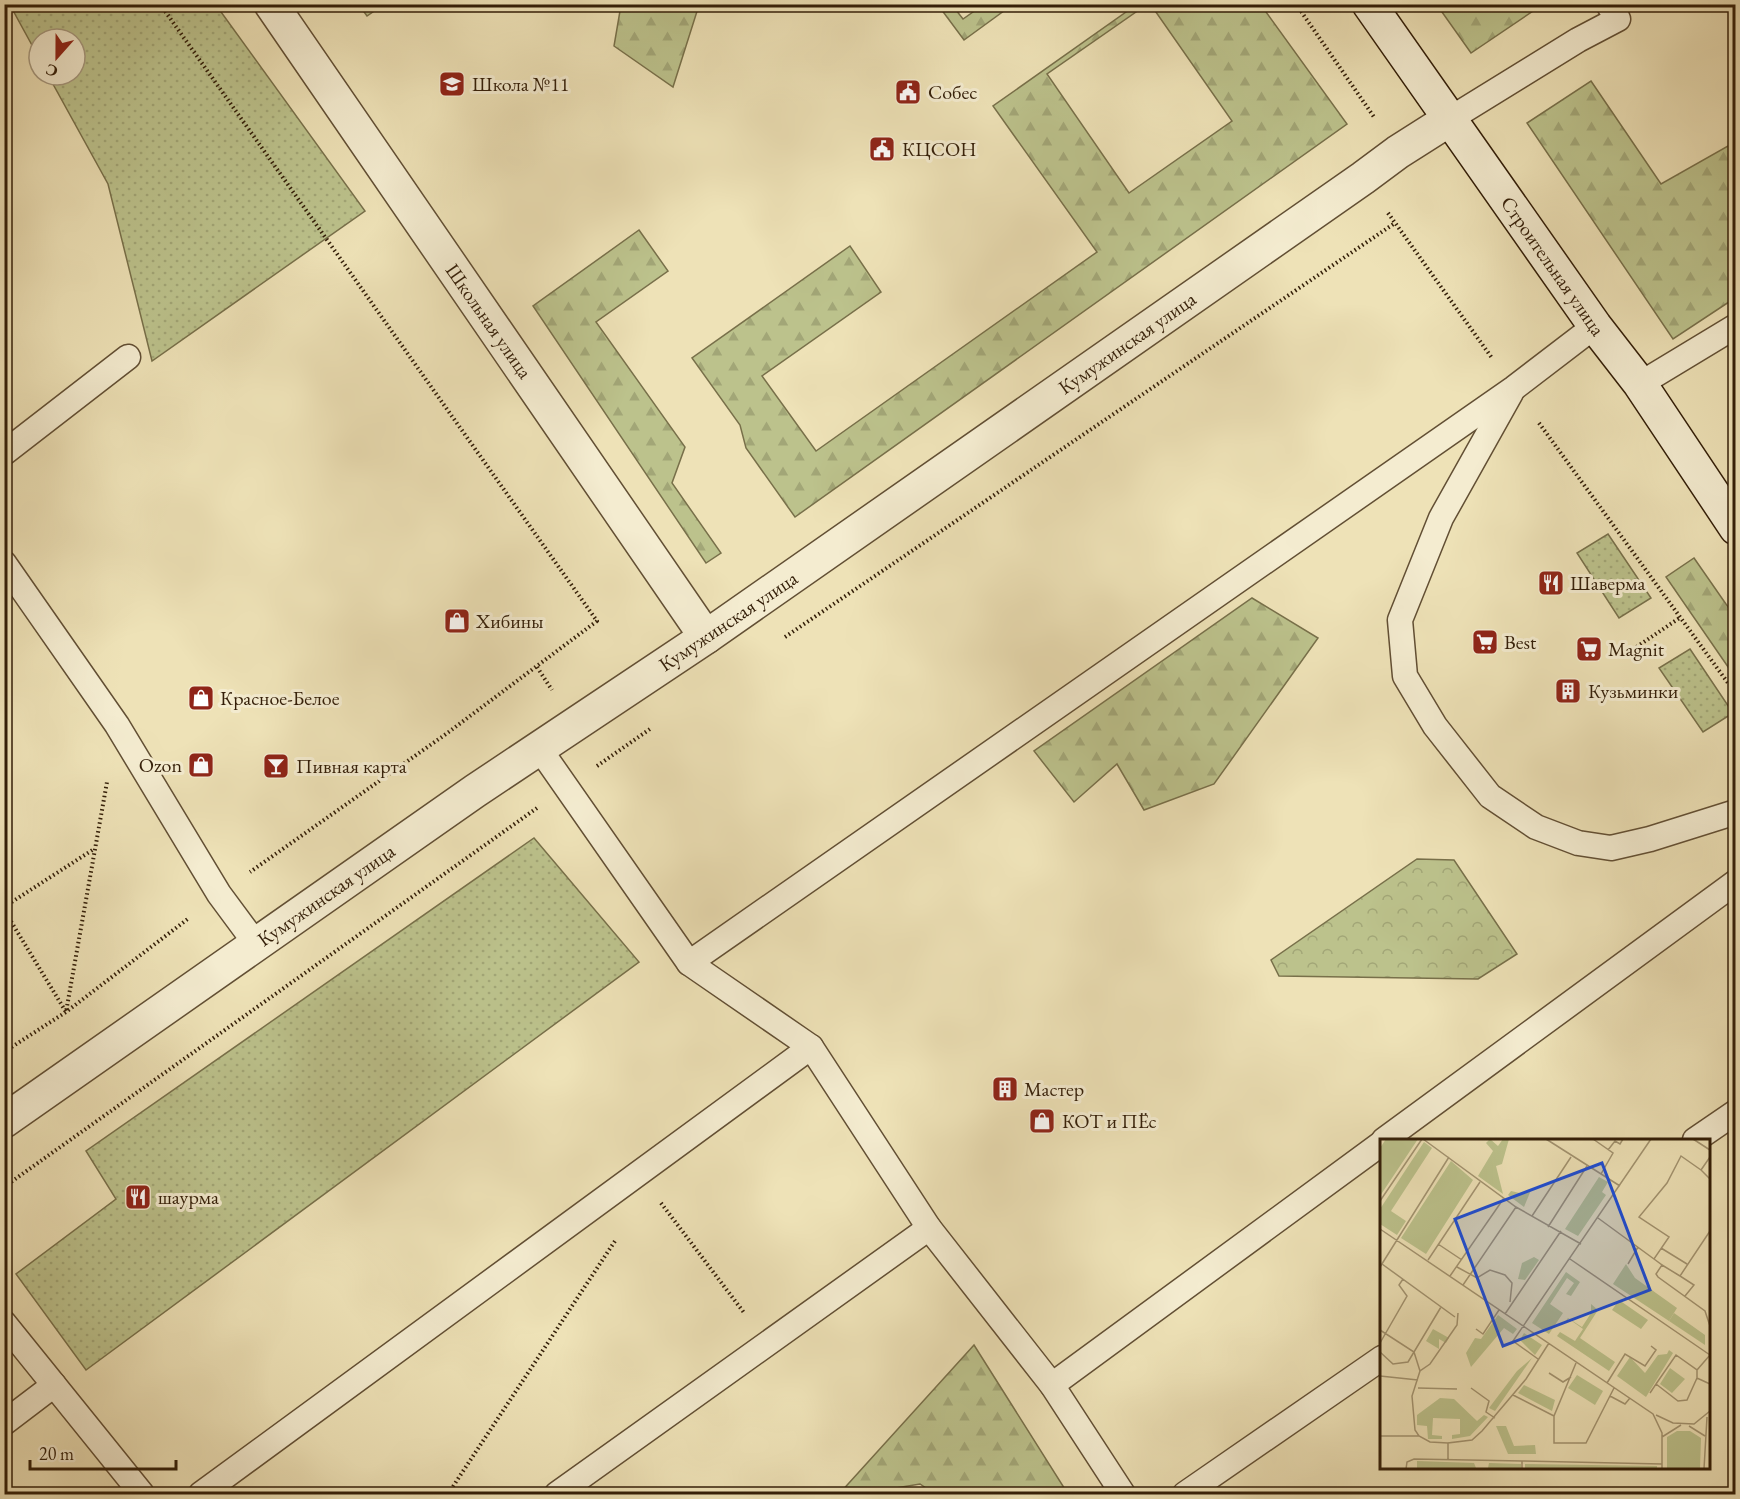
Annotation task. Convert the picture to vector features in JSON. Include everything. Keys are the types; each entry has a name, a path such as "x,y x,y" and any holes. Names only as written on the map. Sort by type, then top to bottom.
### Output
{"street":[{"name":"Школьная улица","path":"271,4 706,637"},
{"name":"Строительная улица","path":"1369,4 1595,326 1640,384 1736,528"},
{"name":"Кумужинская улица","path":"4,1120 539,748 706,637 1398,152 1450,119"}],"lane":[{"path":"1450,119 1578,40 1618,20 1608,4"},
{"path":"689,963 1514,388 1595,326"},
{"path":"1640,384 1736,326"},
{"path":"4,453 128,357"},
{"path":"1514,388 1441,518 1400,620 1405,676 1435,726 1490,796 1536,826 1557,835 1578,843 1611,848 1650,839 1736,812"},
{"path":"4,563 117,725 219,894 256,944"},
{"path":"539,748 689,963 811,1047 929,1228 1052,1385 1123,1494"},
{"path":"1387,1139 1736,882"},
{"path":"201,1494 811,1047"},
{"path":"1696,1139 1736,1112"},
{"path":"1052,1385 1380,1144"},
{"path":"557,1494 929,1228"},
{"path":"4,1323 142,1494"},
{"path":"1185,1494 1380,1359"},
{"path":"4,1423 54,1385"}],"path":[{"path":"4,1052 66,1012 219,894 446,734 597,621 160,4"},
{"path":"1296,4 1398,152"},
{"path":"1364,178 1736,694"},
{"path":"777,643 1395,223"},
{"path":"1629,652 1681,617"},
{"path":"4,1187 659,723"},
{"path":"95,848 66,1012 4,908 95,848"},
{"path":"639,1174 768,1344"},
{"path":"448,1494 617,1237"}],"green space":[{"path":"10,5 216,5 365,211 152,361 108,184 55,87 87,87 87,27 27,27 27,36"},
{"path":"359,5 383,5 367,16"},
{"path":"621,5 699,5 673,87 614,46"},
{"path":"938,5 952,5 963,19 983,5 1012,5 964,40"},
{"path":"1136,5 1146,5 1047,74 1129,193 1232,121 1151,5 1261,5 1347,124 795,517 746,448 740,425 692,358 850,246 881,292 762,376 816,451 1097,252 993,106"},
{"path":"1437,5 1542,5 1471,53"},
{"path":"1591,81 1661,184 1735,142 1735,298 1673,339 1527,123"},
{"path":"639,230 668,271 596,322 685,447 672,483 721,553 706,563 533,306"},
{"path":"1608,534 1651,598 1619,618 1577,553"},
{"path":"1694,558 1735,617 1735,677 1666,577"},
{"path":"1252,598 1318,638 1214,784 1144,810 1117,764 1074,802 1034,751"},
{"path":"1690,649 1733,713 1703,732 1659,668"},
{"path":"534,838 639,962 86,1370 16,1274 116,1199 86,1151"},
{"path":"1417,859 1454,860 1517,954 1478,979 1279,976 1271,960"},
{"path":"974,1345 1068,1494 935,1494 920,1484 859,1494 839,1494"}],"place":[{"name":"Школа №11","path":"452,84"},
{"name":"Собес","path":"908,92"},
{"name":"КЦСОН","path":"882,149"},
{"name":"Шаверма","path":"1551,583"},
{"name":"Хибины","path":"457,621"},
{"name":"Best","path":"1485,642"},
{"name":"Magnit","path":"1589,649"},
{"name":"Кузьминки","path":"1568,691"},
{"name":"Красное-Белое","path":"201,698"},
{"name":"Ozon","path":"201,765"},
{"name":"Пивная карта","path":"276,766"},
{"name":"Мастер","path":"1005,1089"},
{"name":"КОТ и ПЁс","path":"1042,1121"},
{"name":"шаурма","path":"138,1197"}]}
